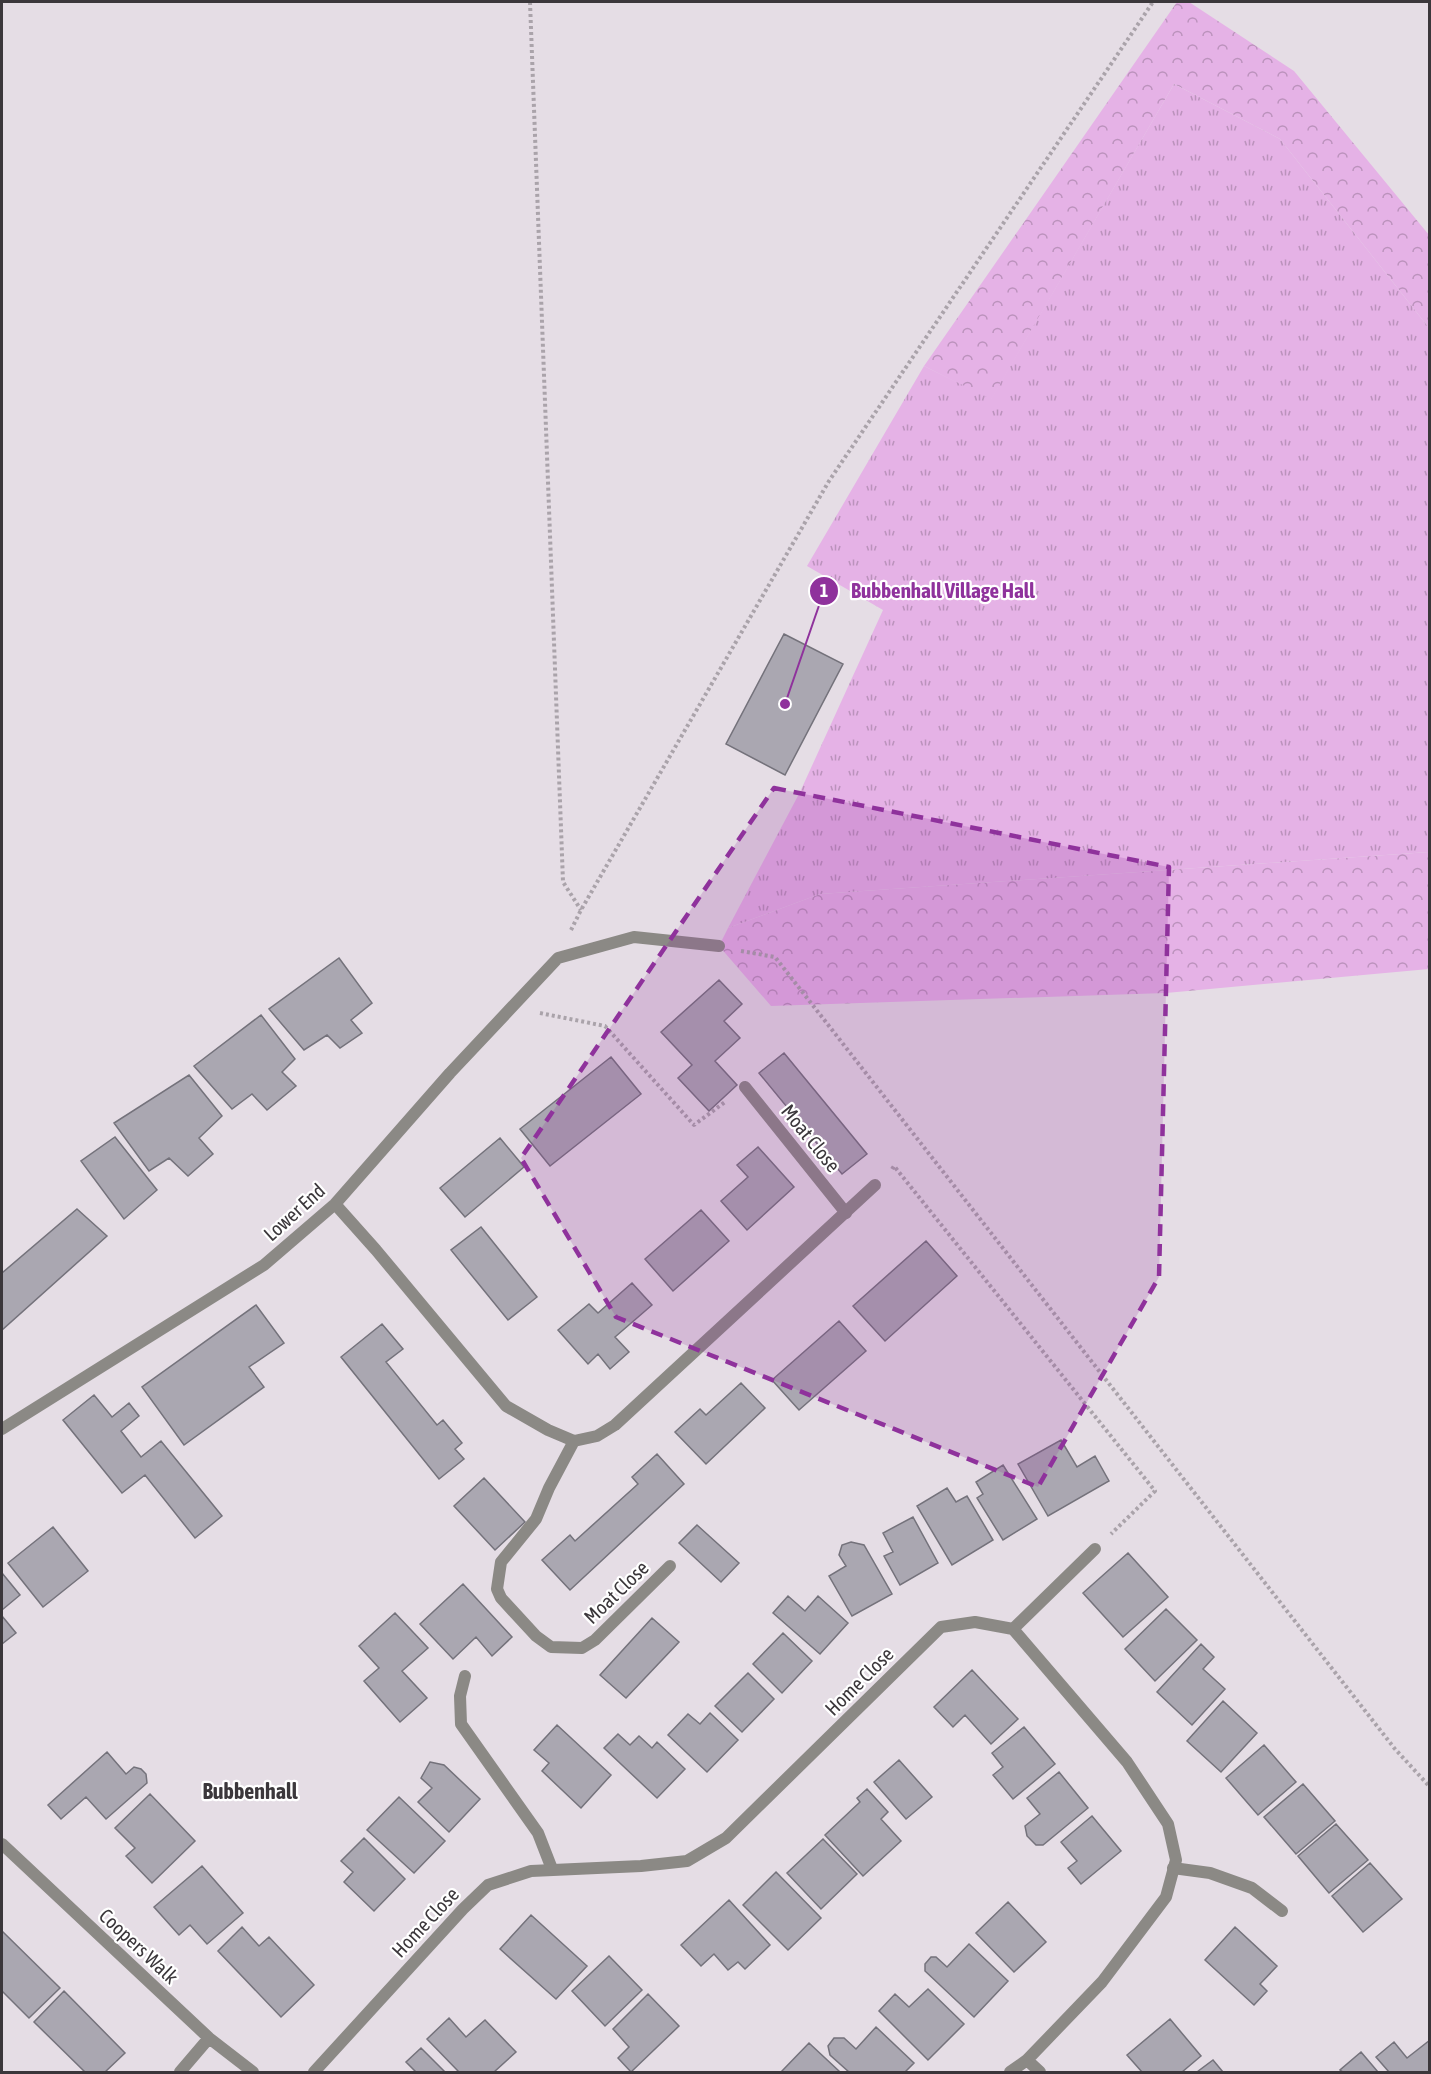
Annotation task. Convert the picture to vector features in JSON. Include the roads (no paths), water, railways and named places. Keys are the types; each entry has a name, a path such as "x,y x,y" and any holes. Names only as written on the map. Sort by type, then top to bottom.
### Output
{"street":[{"name":"Lower End","path":"2,1429 264,1265 334,1204 450,1073 558,958 634,937 719,946"},
{"name":"Moat Close","path":"745,1087 846,1213"},
{"path":"334,1204 376,1250 506,1406 574,1441 597,1436 615,1425 875,1185"},
{"name":"Moat Close","path":"574,1441 549,1488 536,1519 501,1562 497,1589 501,1598 536,1636 551,1647 582,1648 595,1640 670,1566"},
{"path":"1010,2073 1028,2060 1102,1982 1166,1897 1176,1860 1168,1824 1133,1771 1013,1629 1095,1549"},
{"name":"Home Close","path":"314,2073 463,1909 488,1885 531,1870 641,1866 687,1860 726,1838 941,1627 975,1622 1013,1629"},
{"path":"465,1676 460,1696 461,1724 538,1833 552,1869"},
{"name":"Coopers Walk","path":"2,1844 209,2038 253,2073"},
{"path":"1173,1868 1210,1873 1252,1888 1282,1911"},
{"path":"180,2073 209,2038"},
{"path":"1028,2060 1040,2073"}],"place":[{"name":"Bubbenhall Village Hall","path":"785,704"}],"district":[{"name":"Bubbenhall","path":"250,1791"}]}
